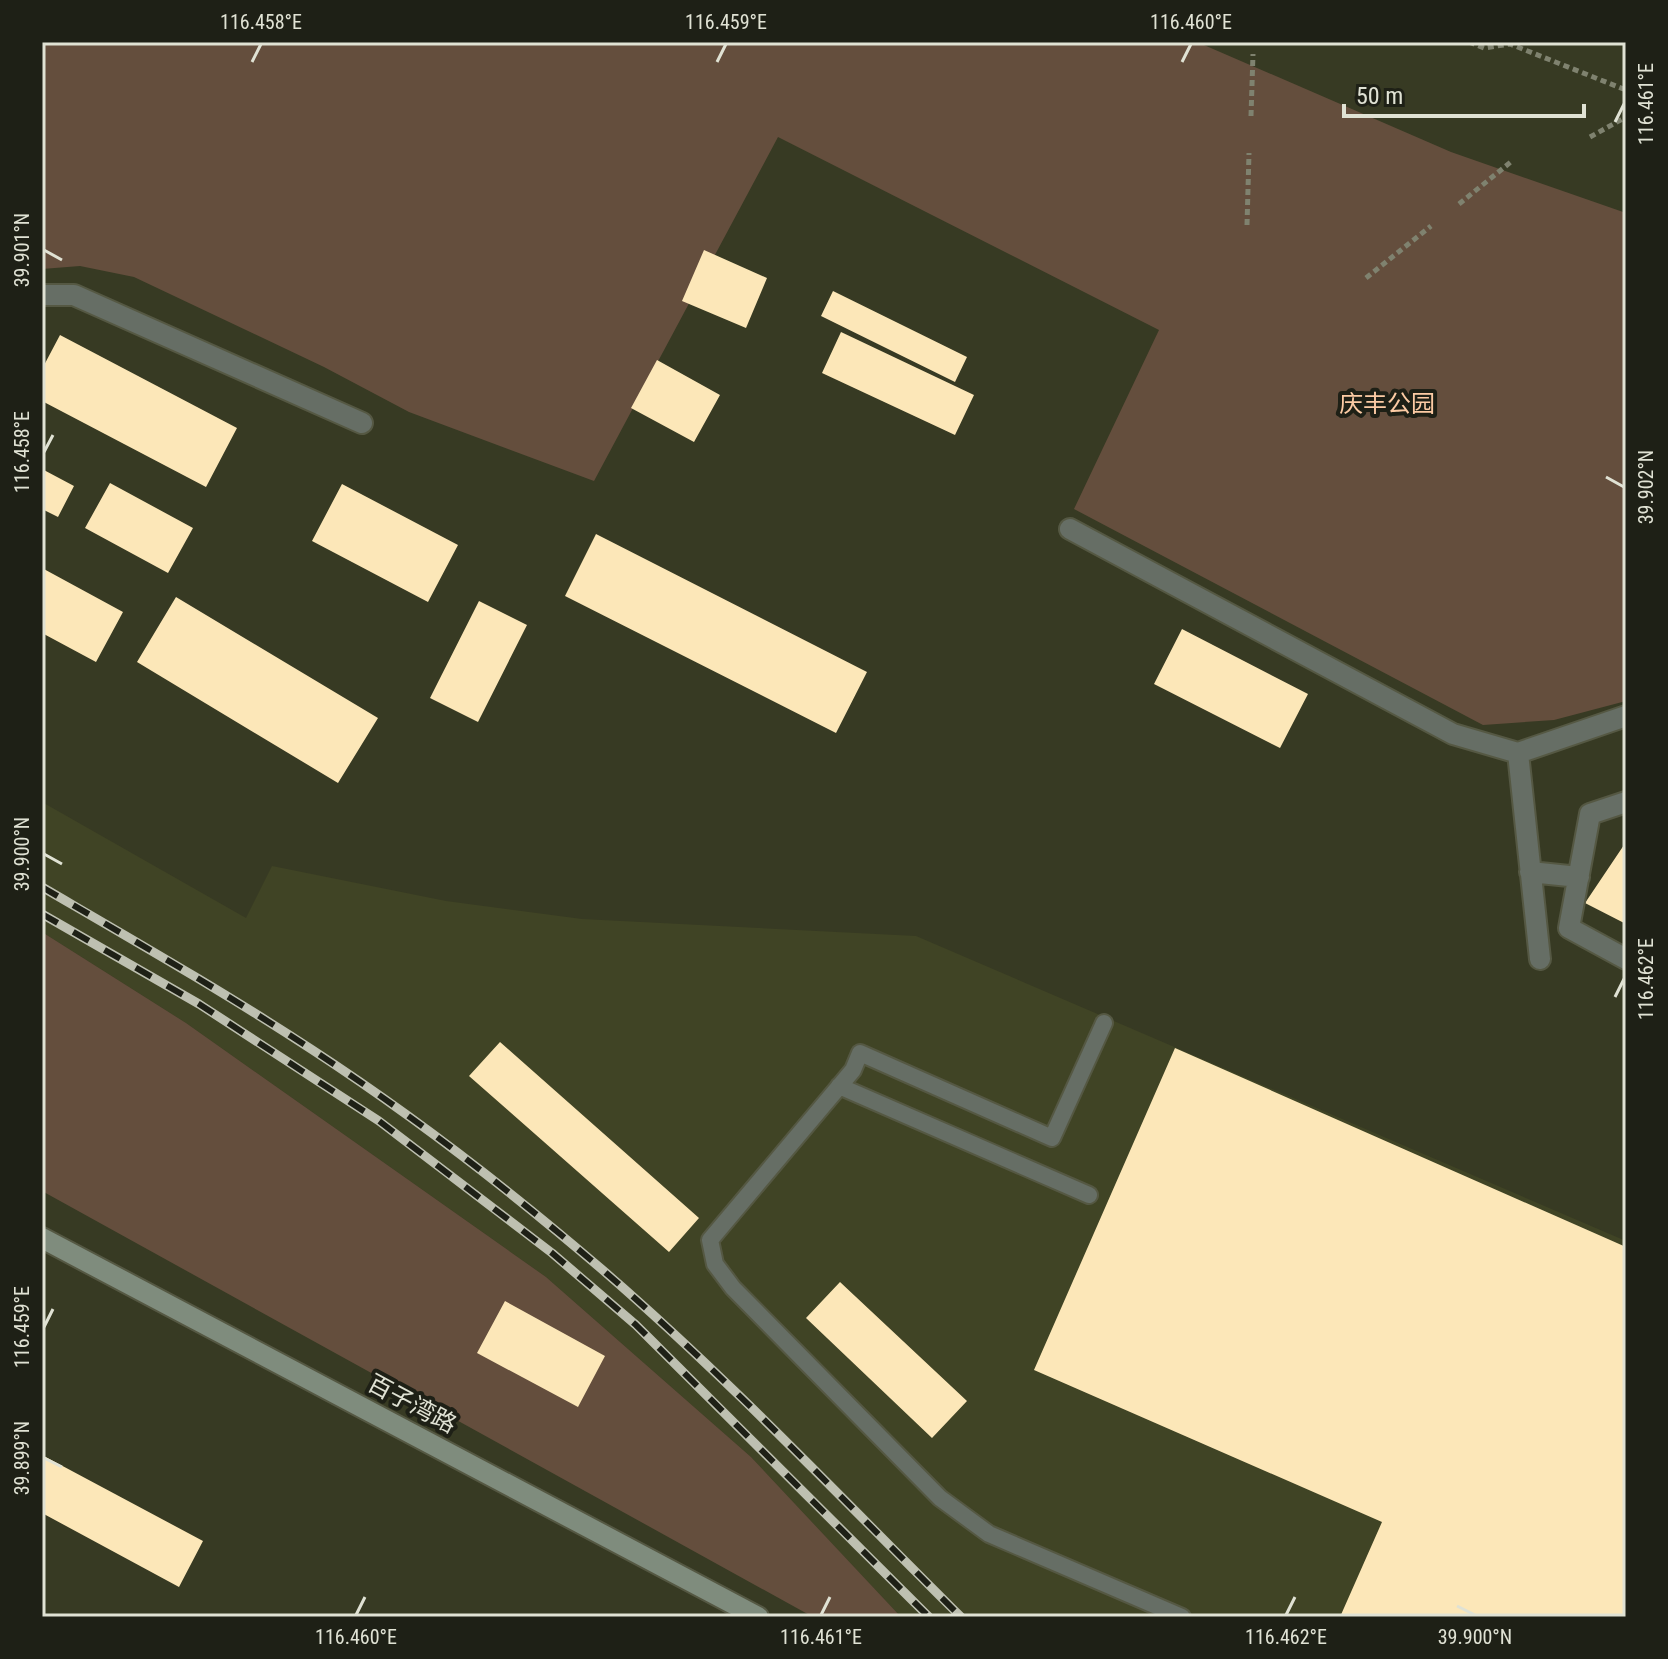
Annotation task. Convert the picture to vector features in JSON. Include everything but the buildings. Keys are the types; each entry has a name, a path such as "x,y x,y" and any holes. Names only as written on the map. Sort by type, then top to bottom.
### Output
{"street":[{"path":"42,295 74,295 362,423"},
{"path":"1070,529 1453,734 1518,753 1626,716"},
{"path":"1518,753 1540,959"},
{"path":"1626,802 1590,814 1569,928 1626,959"},
{"path":"1530,872 1579,877"},
{"name":"百子湾路","path":"42,1238 758,1617"}],"lane":[{"path":"1104,1023 1052,1138 860,1053 853,1070 710,1240 715,1264 733,1288 940,1498 989,1534 1182,1617"},
{"path":"839,1086 1089,1195"}],"path":[{"path":"1469,42 1484,48 1510,44 1626,90"},
{"path":"1251,116 1253,54"},
{"path":"1590,137 1626,117"},
{"path":"1247,225 1249,153"},
{"path":"1459,204 1512,161"},
{"path":"1366,278 1431,226"}],"shaded area":[{"path":"42,802 246,918 272,866 446,901 582,919 916,936 1626,1241 1626,1617 901,1617 751,1457 546,1277 186,1023 42,932"}],"green space":[{"name":"庆丰公园","path":"42,42 1197,42 1451,152 1626,213 1626,701 1554,720 1483,725 1074,509 1159,330 778,137 594,481 409,412 324,367 134,277 80,266 42,269"},
{"path":"42,932 186,1023 546,1277 751,1457 901,1617 813,1617 42,1191"}],"railway":[{"path":"42,887 311,1049 425,1128 498,1184 605,1272 697,1355 961,1617"},
{"path":"42,914 199,1004 379,1121 552,1253 636,1325 929,1617"}]}
